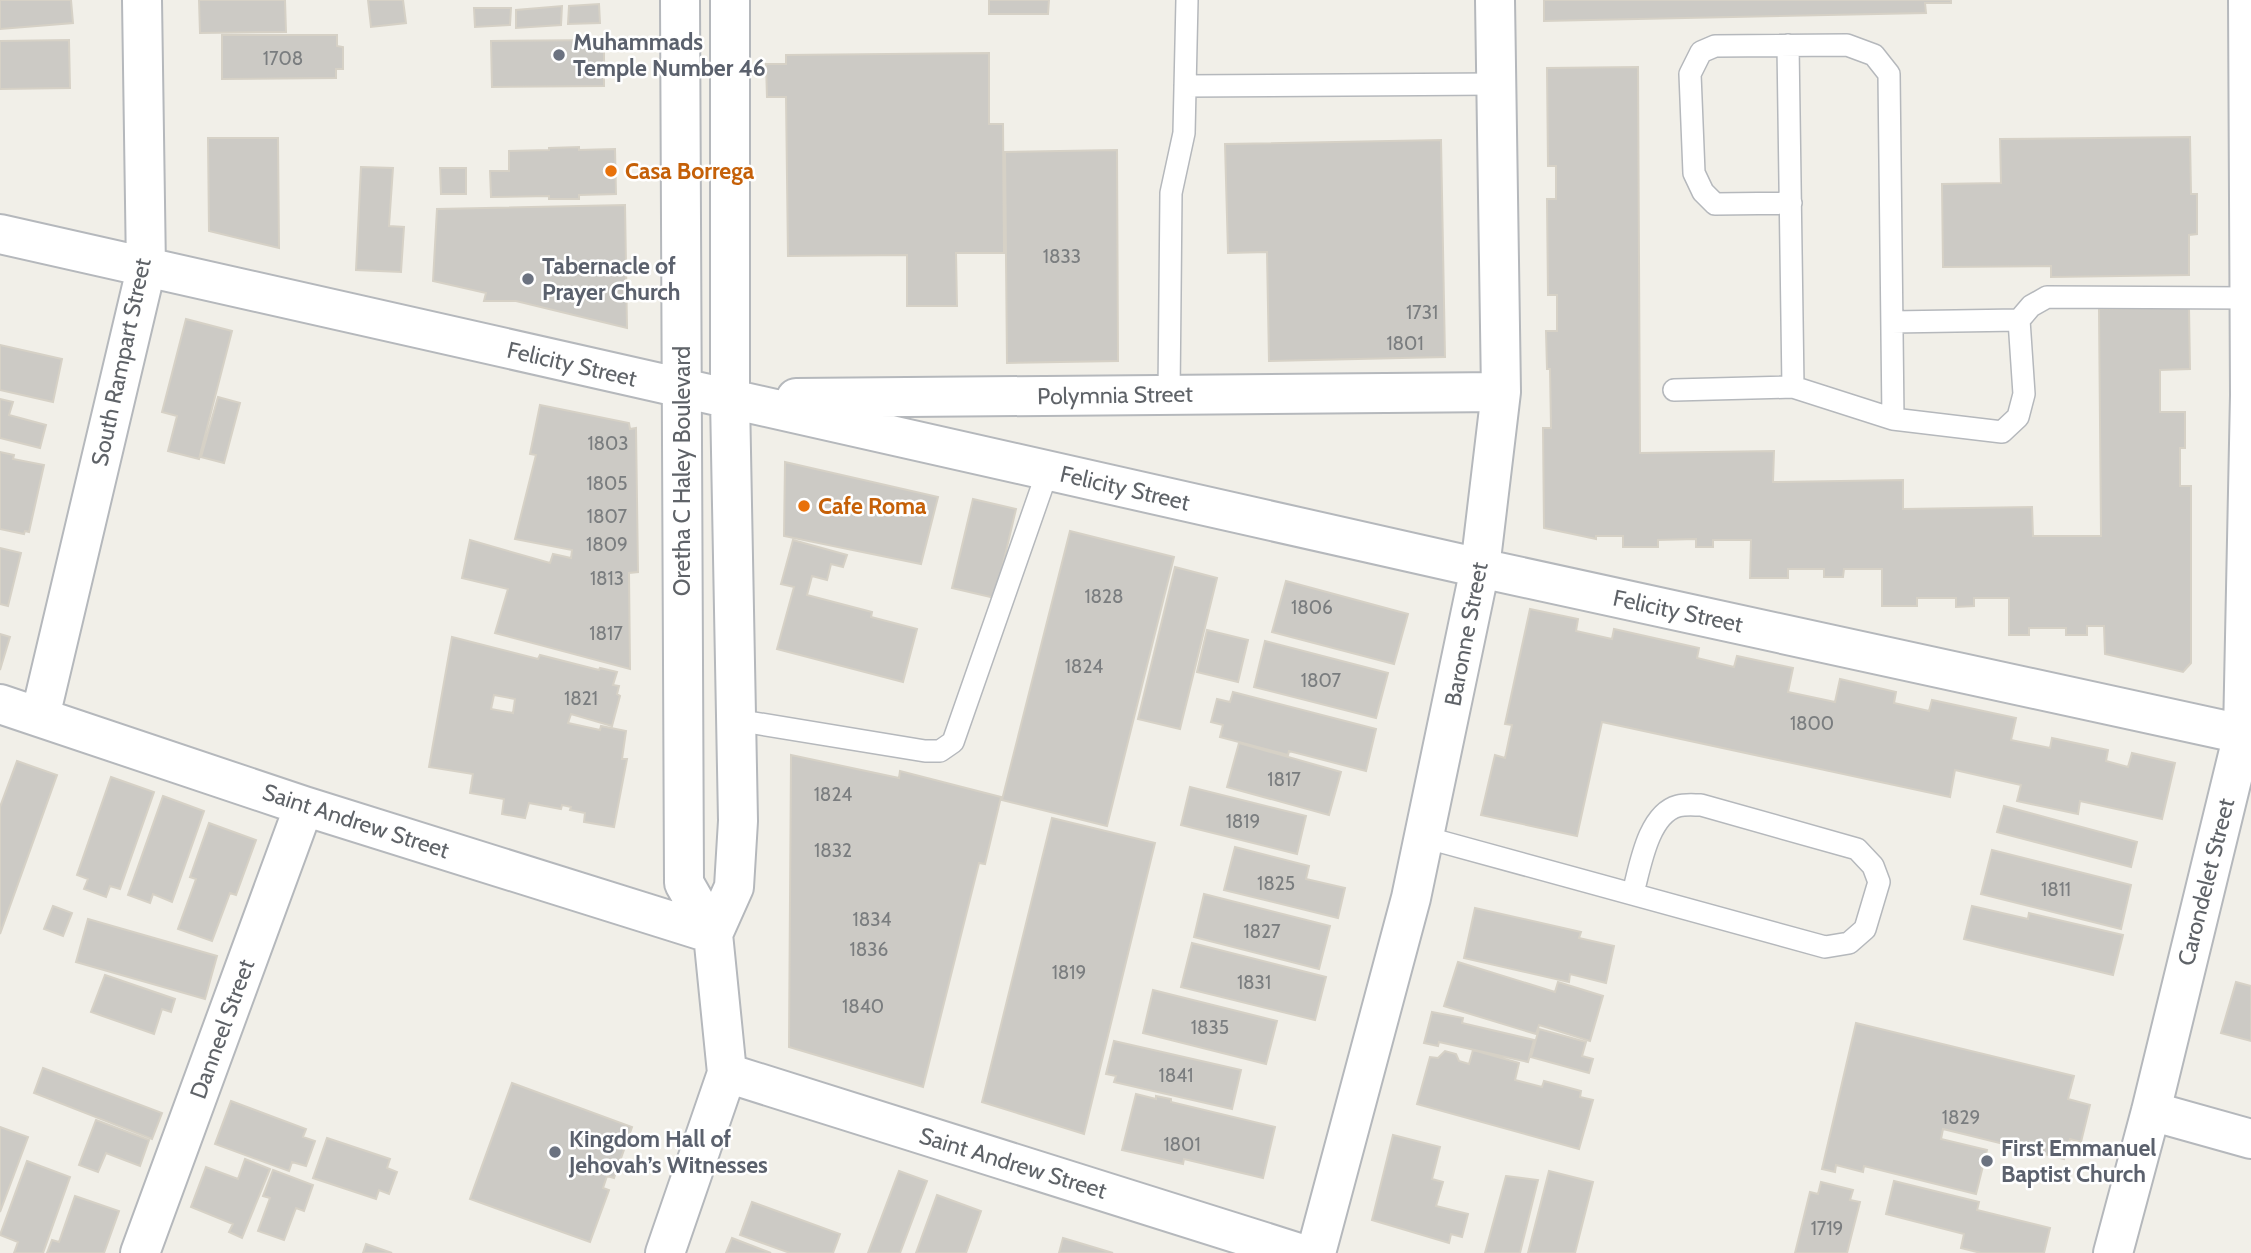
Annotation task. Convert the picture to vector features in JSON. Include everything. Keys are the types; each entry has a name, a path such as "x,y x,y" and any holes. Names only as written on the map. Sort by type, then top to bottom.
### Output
{"street":[{"name":"South Rampart Street","path":"40,717 146,268 142,0"},
{"name":"Oretha C Haley Boulevard","path":"664,1253 727,1073 713,934 684,883 680,0"},
{"name":"Oretha C Haley Boulevard","path":"713,934 734,887 738,821 730,399 730,0"},
{"name":"Baronne Street","path":"1315,1253 1411,898 1480,568 1501,392 1495,0"},
{"name":"Carondelet Street","path":"2113,1253 2247,735 2250,395 2248,0"},
{"name":"Felicity Street","path":"0,234 1480,568 2247,735"},
{"name":"Polymnia Street","path":"730,399 1501,392"},
{"name":"Saint Andrew Street","path":"0,704 304,806 713,934"},
{"name":"Danneel Street","path":"140,1253 304,806"},
{"name":"Saint Andrew Street","path":"727,1073 1299,1253"},
{"path":"2151,1111 2251,1139"}],"lane":[{"path":"1169,395 1171,193 1184,133 1187,0"},
{"path":"1788,45 1793,387"},
{"path":"1791,203 1714,204 1703,192 1694,173 1690,74 1701,52 1715,46 1847,45 1874,55 1889,74 1893,419"},
{"path":"1185,86 1496,84"},
{"path":"1674,390 1793,387 1893,419 2001,432 2018,417 2024,394 2019,320 2031,306 2047,297 2249,298"},
{"path":"1892,322 2019,320"},
{"path":"736,720 925,751 940,751 953,742 1048,470"},
{"path":"1424,837 1825,947 1849,943 1865,929 1879,882 1873,866 1857,849 1701,805 1677,806 1659,820 1646,843 1633,893"}],"building":[{"path":"0,0 71,0 73,23 0,29"},
{"path":"199,0 285,0 286,32 200,33"},
{"path":"368,0 403,0 406,23 371,27"},
{"path":"989,0 1049,0 1048,14 989,14"},
{"path":"1544,0 1951,0 1951,3 1925,3 1926,13 1544,21"},
{"path":"599,4 600,23 568,24 569,6"},
{"path":"562,6 561,25 516,28 516,10"},
{"path":"474,8 511,8 510,25 475,27"},
{"path":"222,35 337,35 337,46 343,47 343,69 336,69 336,78 222,79"},
{"path":"69,40 70,88 0,89 0,41"},
{"path":"604,40 604,86 492,87 491,41"},
{"path":"989,53 989,124 1003,124 1004,253 956,253 957,306 907,306 907,255 788,256 786,97 767,97 766,64 786,64 786,55"},
{"path":"1638,67 1640,453 1774,451 1773,482 1903,480 1903,509 2032,507 2033,536 2101,536 2099,309 2189,308 2190,369 2160,370 2160,412 2185,412 2185,448 2180,448 2180,486 2191,486 2191,663 2183,672 2105,654 2104,626 2087,626 2087,635 2066,635 2066,628 2029,628 2029,635 2009,635 2009,598 1974,598 1974,606 1956,607 1956,598 1917,598 1917,606 1882,606 1882,569 1844,569 1843,577 1824,577 1824,569 1788,569 1788,578 1750,578 1751,540 1713,540 1713,547 1696,547 1696,539 1658,540 1658,547 1623,547 1623,536 1596,536 1596,539 1544,528 1543,428 1551,428 1546,331 1557,331 1557,295 1548,295 1547,199 1556,199 1556,166 1548,166 1547,68"},
{"path":"2190,137 2191,194 2197,194 2197,234 2189,235 2189,275 2051,277 2051,266 1943,267 1942,184 2001,183 2000,139"},
{"path":"208,138 278,138 279,248 209,231"},
{"path":"1441,140 1445,357 1269,361 1267,252 1228,253 1225,144"},
{"path":"579,147 579,150 615,149 616,194 579,195 579,199 549,199 549,196 491,197 490,171 509,171 509,151"},
{"path":"1117,150 1118,361 1007,363 1005,152"},
{"path":"361,167 393,168 389,226 404,227 401,272 356,270"},
{"path":"440,168 466,168 466,194 441,194"},
{"path":"625,205 627,328 516,301 484,301 486,293 433,281 437,209"},
{"path":"186,319 232,331 199,459 168,451 177,416 162,412"},
{"path":"0,345 62,359 53,402 0,390"},
{"path":"218,397 240,403 224,463 201,457"},
{"path":"0,399 13,402 9,415 46,425 40,448 0,438"},
{"path":"540,405 629,423 630,429 636,428 638,572 629,573 630,669 495,633 508,589 462,578 470,540 550,563 553,554 571,558 572,550 515,539 536,455 530,454"},
{"path":"0,452 14,455 13,459 44,465 29,532 25,531 24,534 0,529"},
{"path":"785,462 938,497 921,564 784,536"},
{"path":"973,499 1016,509 995,598 952,588"},
{"path":"1070,531 1174,557 1107,826 1002,800"},
{"path":"793,540 847,555 843,567 831,564 827,580 812,576 807,595 872,612 871,617 917,629 903,682 777,649 794,587 781,584"},
{"path":"0,548 21,553 8,606 0,604"},
{"path":"1175,567 1217,578 1180,729 1138,719"},
{"path":"1286,581 1408,614 1394,664 1272,632"},
{"path":"1530,609 1578,619 1576,631 1612,639 1614,629 1699,648 1697,658 1734,667 1737,656 1793,668 1788,692 1835,702 1840,679 1896,692 1894,703 1929,711 1932,700 2016,718 2011,740 2050,748 2052,738 2108,750 2106,761 2128,767 2132,753 2175,763 2162,819 2080,801 2078,814 2017,801 2021,785 1955,770 1950,797 1602,722 1577,836 1481,815 1495,755 1505,758 1512,725 1505,724"},
{"path":"1207,630 1248,640 1238,682 1197,672"},
{"path":"0,634 10,637 0,670"},
{"path":"452,637 538,659 540,655 617,672 613,685 619,686 617,694 620,696 612,726 571,714 568,723 600,730 601,726 626,731 622,759 627,759 614,827 584,822 585,813 562,805 561,809 529,803 525,818 502,814 504,799 470,793 473,774 429,767","holes":["494,695 515,699 513,713 491,709"]},
{"path":"1265,641 1388,673 1376,718 1254,687"},
{"path":"1233,692 1376,729 1366,771 1289,751 1288,755 1220,737 1223,725 1211,722 1217,699 1230,702"},
{"path":"1239,743 1341,772 1329,815 1227,787"},
{"path":"791,755 899,778 900,771 1001,797 985,864 979,863 923,1087 789,1047"},
{"path":"17,761 57,775 0,934 0,807"},
{"path":"111,777 154,792 120,889 110,886 106,897 84,889 88,879 77,875"},
{"path":"1190,787 1306,816 1297,854 1181,825"},
{"path":"163,796 204,811 172,902 153,894 150,903 128,895"},
{"path":"2004,806 2137,842 2131,867 1997,832"},
{"path":"1052,818 1155,843 1084,1134 982,1102"},
{"path":"209,823 256,840 236,895 230,893 212,941 178,929 196,879 190,877"},
{"path":"1235,847 1309,866 1306,879 1345,888 1338,918 1224,890"},
{"path":"1992,850 2131,885 2121,929 1981,894"},
{"path":"1204,894 1330,926 1319,969 1194,937"},
{"path":"53,906 72,913 63,936 44,929"},
{"path":"1972,906 2028,919 2029,913 2123,935 2113,975 1964,939"},
{"path":"1475,908 1581,932 1579,938 1614,946 1606,983 1570,974 1569,982 1464,958"},
{"path":"88,919 217,956 205,999 76,962"},
{"path":"1192,943 1326,977 1315,1020 1181,987"},
{"path":"1458,962 1555,992 1558,982 1603,996 1590,1041 1539,1025 1536,1034 1444,1006"},
{"path":"105,975 175,999 171,1012 162,1009 154,1034 91,1012"},
{"path":"2236,982 2251,986 2251,1041 2221,1033"},
{"path":"1153,990 1277,1021 1266,1064 1143,1033"},
{"path":"1432,1012 1463,1018 1462,1023 1534,1040 1528,1062 1439,1042 1438,1046 1424,1043"},
{"path":"1856,1023 2074,1076 2068,1099 2090,1105 2081,1142 2070,1139 2064,1159 1943,1129 1941,1139 1987,1150 1976,1194 1864,1166 1863,1172 1836,1165 1835,1172 1822,1169"},
{"path":"1539,1029 1586,1042 1582,1056 1593,1059 1589,1073 1531,1057"},
{"path":"1114,1041 1241,1070 1232,1109 1114,1082 1116,1076 1106,1074"},
{"path":"1473,1050 1519,1063 1515,1080 1542,1087 1544,1081 1581,1091 1580,1097 1593,1100 1579,1149 1417,1104 1430,1057 1438,1058 1445,1051 1456,1054 1459,1061 1469,1064"},
{"path":"43,1068 162,1113 152,1139 34,1093"},
{"name":"Kingdom Hall of Jehovah’s Witnesses","path":"512,1083 632,1127 614,1178 607,1176 603,1188 609,1190 590,1242 470,1199"},
{"path":"1136,1094 1156,1099 1156,1096 1171,1099 1171,1102 1275,1127 1263,1178 1184,1159 1183,1164 1122,1150"},
{"path":"231,1101 306,1129 303,1137 315,1141 306,1166 292,1162 289,1171 215,1144"},
{"path":"96,1120 149,1140 140,1166 106,1153 98,1172 79,1165"},
{"path":"0,1127 28,1137 0,1212"},
{"path":"1393,1135 1440,1147 1432,1179 1443,1182 1436,1206 1468,1214 1462,1237 1451,1234 1449,1243 1372,1220"},
{"path":"327,1138 390,1159 387,1168 397,1172 389,1194 379,1190 376,1199 313,1178"},
{"path":"245,1159 270,1169 242,1238 229,1232 233,1224 191,1207 206,1167 238,1179"},
{"path":"27,1161 70,1177 43,1253 14,1253 18,1242 0,1235"},
{"path":"273,1170 313,1185 304,1211 296,1208 284,1240 258,1231 270,1198 263,1196"},
{"path":"899,1171 927,1181 900,1253 868,1253"},
{"path":"1549,1171 1593,1182 1575,1253 1528,1253"},
{"path":"1506,1176 1538,1180 1520,1253 1485,1253"},
{"path":"1894,1181 1979,1202 1977,1210 2050,1228 2044,1253 1981,1253 1961,1248 1964,1234 1886,1214"},
{"path":"1821,1182 1853,1190 1850,1200 1860,1202 1847,1253 1795,1253 1810,1192 1818,1194"},
{"path":"937,1195 981,1211 966,1253 916,1253"},
{"path":"75,1196 119,1211 104,1253 47,1253 52,1240 59,1242"},
{"path":"752,1202 840,1234 833,1253 790,1253 740,1235"},
{"path":"732,1238 771,1253 726,1253"},
{"path":"1063,1238 1113,1253 1059,1253"},
{"path":"366,1244 392,1253 363,1253"}],"place":[{"name":"Muhammads Temple Number 46","path":"559,55"},
{"name":"Casa Borrega","path":"611,171"},
{"name":"Tabernacle of Prayer Church","path":"528,279"},
{"name":"Cafe Roma","path":"804,506"},
{"name":"Kingdom Hall of Jehovah’s Witnesses","path":"555,1152"},
{"name":"First Emmanuel Baptist Church","path":"1987,1161"}]}
